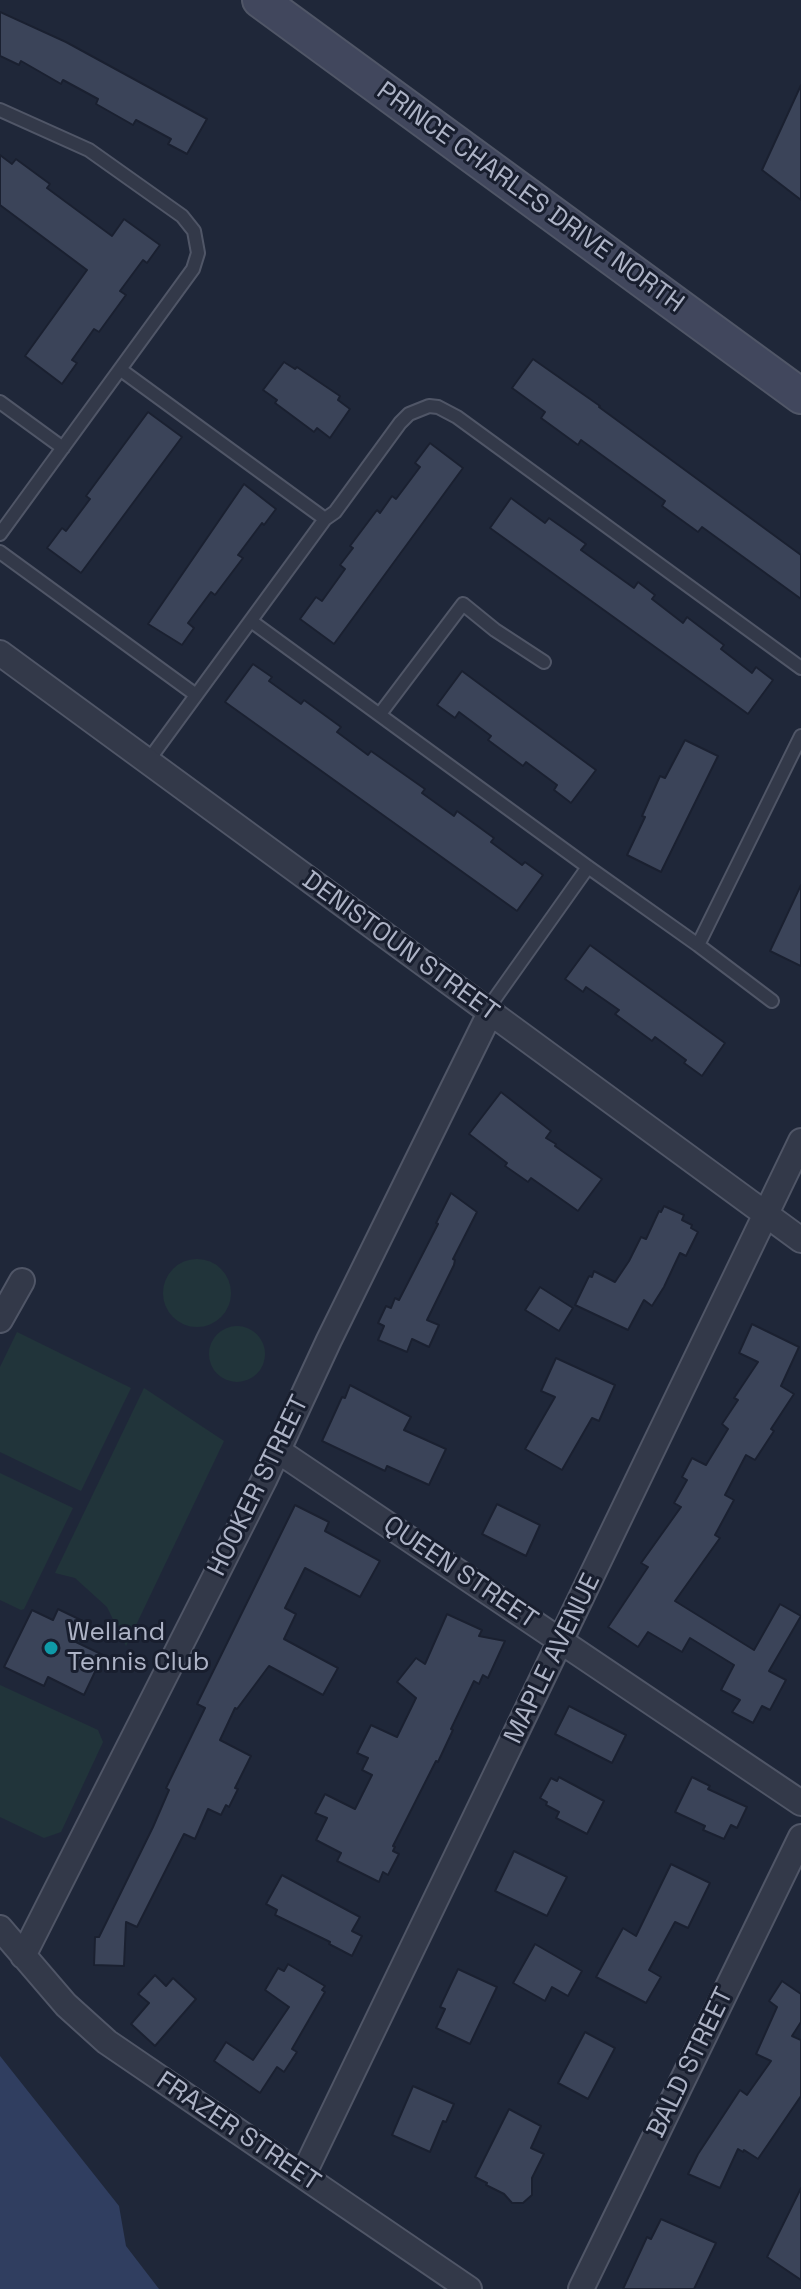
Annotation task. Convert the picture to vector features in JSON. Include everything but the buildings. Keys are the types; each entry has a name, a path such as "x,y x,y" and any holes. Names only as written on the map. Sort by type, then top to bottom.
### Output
{"main road":[{"name":"PRINCE CHARLES DRIVE NORTH","path":"260,0 801,396"}],"street":[{"name":"DENISTOUN STREET","path":"0,653 801,1240"},
{"name":"HOOKER STREET","path":"23,1956 277,1450 488,1012"},
{"name":"MAPLE AVENUE","path":"303,2175 801,1141"},
{"path":"0,1320 22,1281"},
{"name":"QUEEN STREET","path":"277,1450 801,1803"},
{"name":"BALD STREET","path":"581,2289 801,1837"},
{"name":"FRAZER STREET","path":"0,1928 66,2005 107,2042 469,2289"}],"lane":[{"path":"0,110 89,150 182,216 194,231 198,253 193,269 0,534"},
{"path":"121,370 325,519"},
{"path":"0,402 63,448"},
{"path":"148,761 325,519 335,512 409,414 429,406 457,417 801,668"},
{"path":"0,552 196,695"},
{"path":"380,714 463,604 495,630 544,662"},
{"path":"251,621 772,1001"},
{"path":"698,945 801,736"},
{"path":"488,1012 588,867"}],"shaded area":[{"path":"197,1259 221,1269 231,1293 221,1317 197,1327 173,1317 163,1293 173,1269"},
{"path":"237,1326 257,1334 265,1354 257,1374 237,1382 217,1374 209,1354 217,1334"},
{"path":"17,1332 131,1388 81,1491 0,1452 0,1367"},
{"path":"144,1388 224,1441 126,1646 107,1607 75,1578 55,1573"},
{"path":"0,1473 73,1508 21,1610 0,1600"},
{"path":"0,1685 98,1730 103,1742 61,1832 44,1838 0,1817"}],"water":[{"path":"0,2056 119,2206 126,2246 159,2289 0,2289"}],"place":[{"name":"Welland Tennis Club","path":"51,1648"}]}
